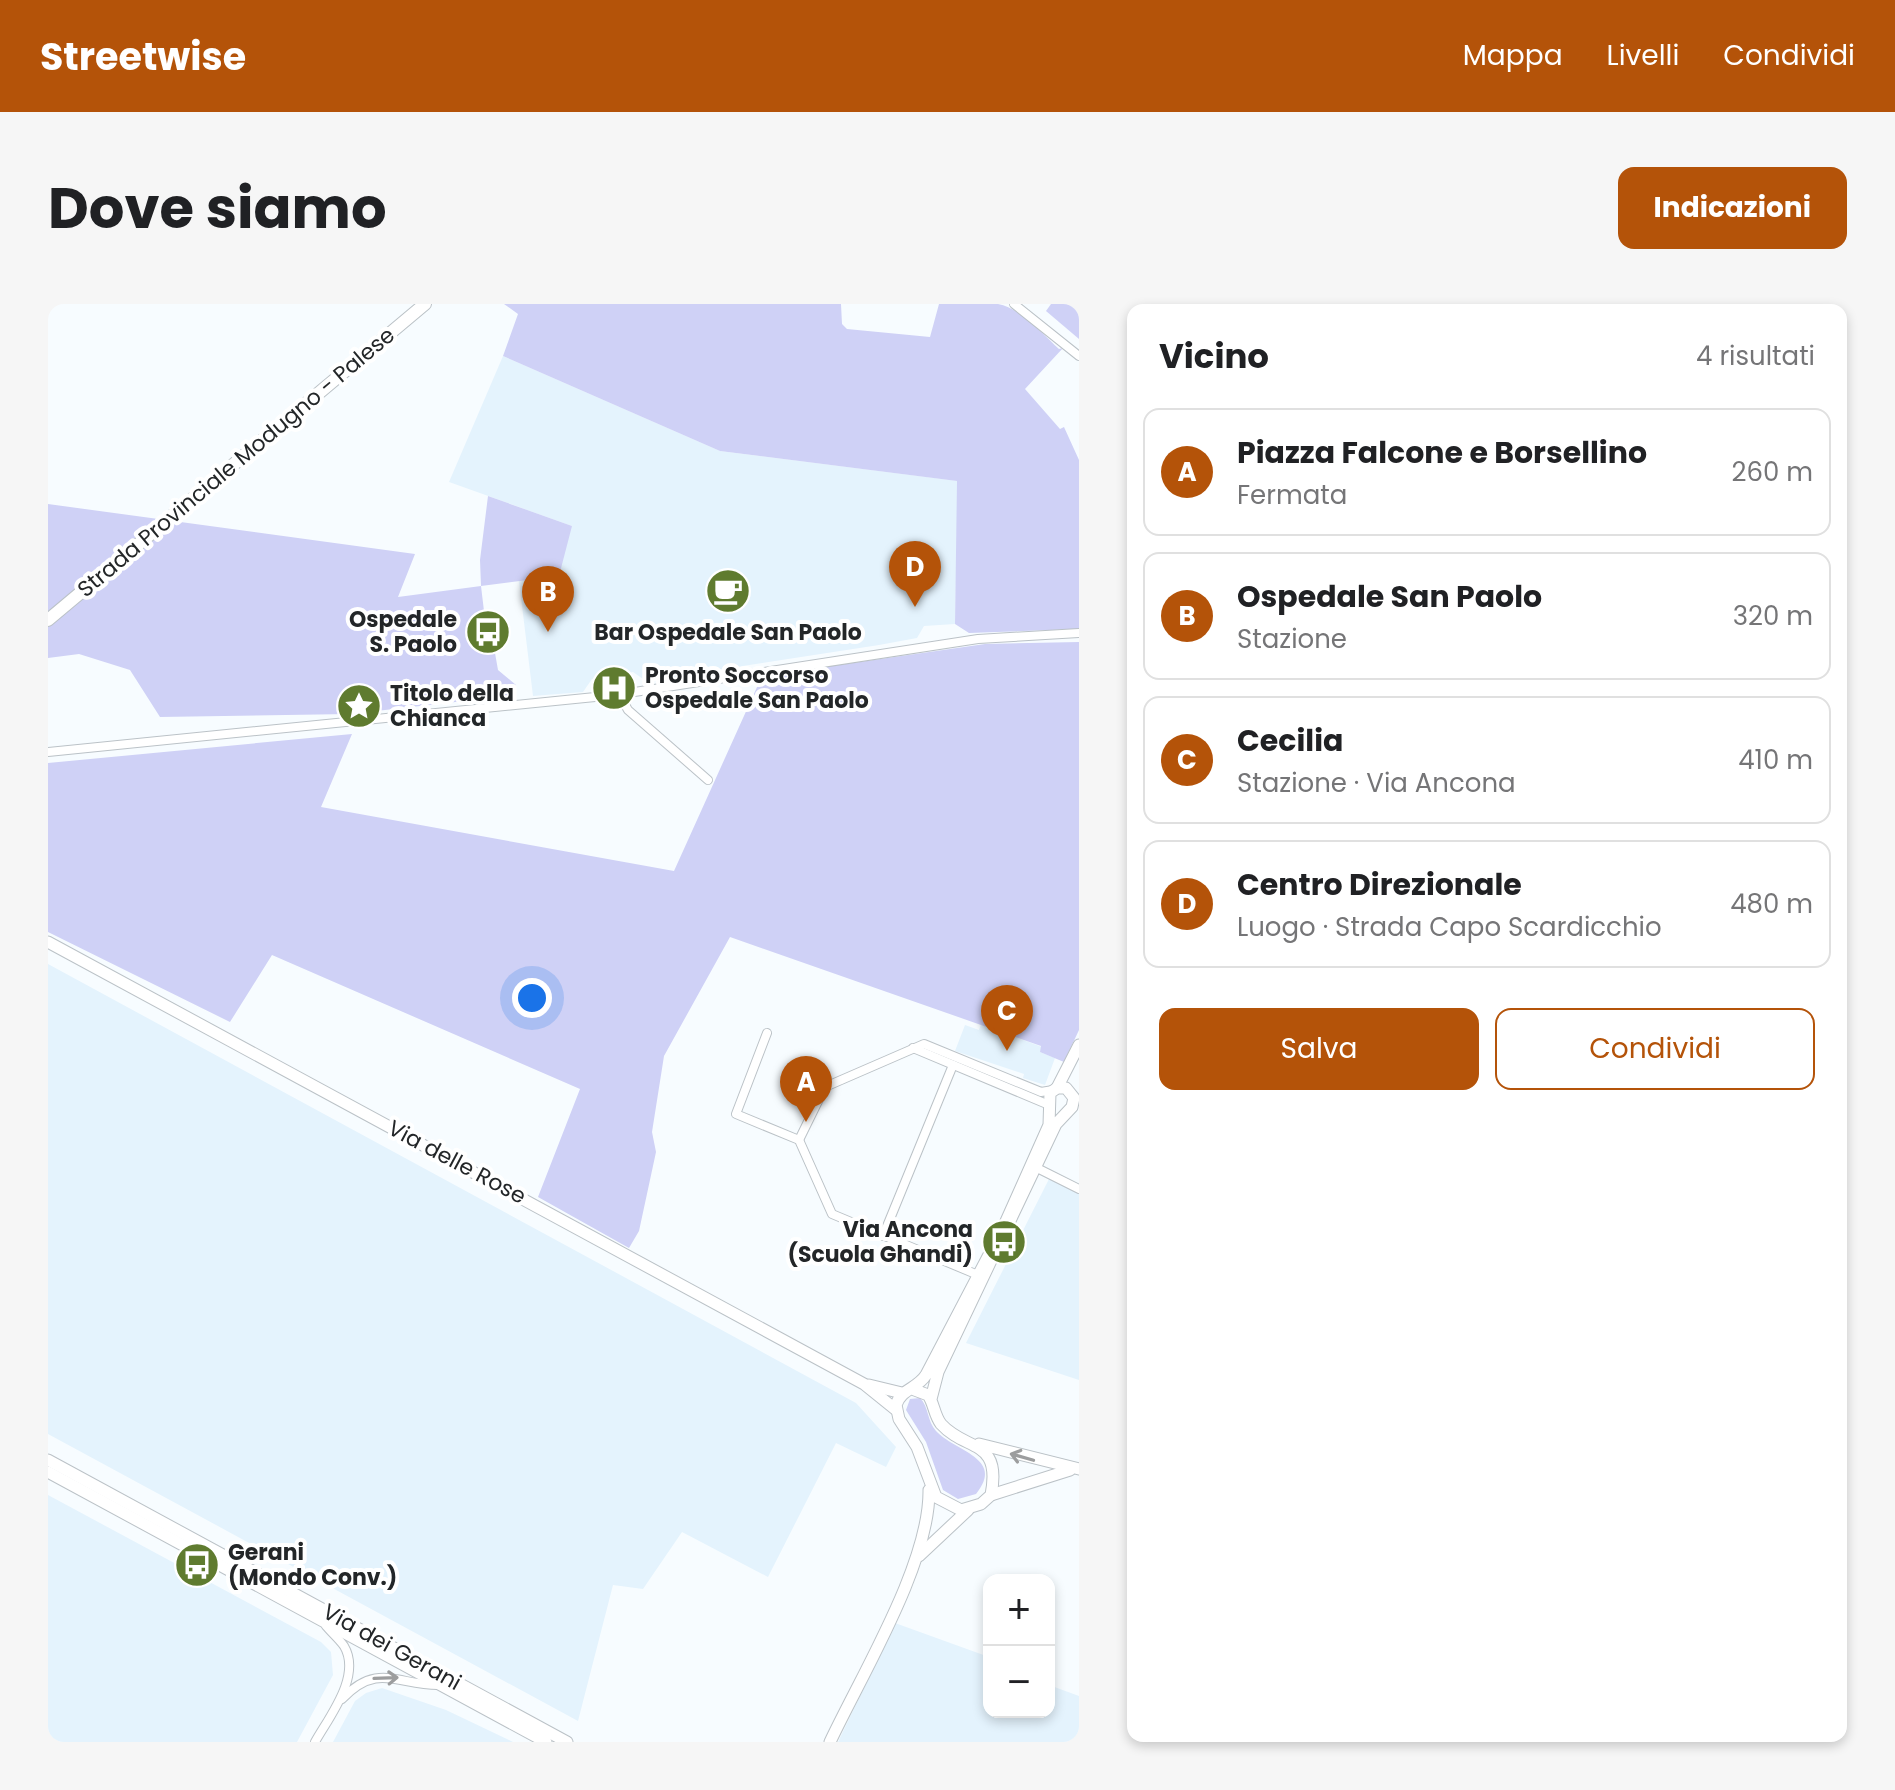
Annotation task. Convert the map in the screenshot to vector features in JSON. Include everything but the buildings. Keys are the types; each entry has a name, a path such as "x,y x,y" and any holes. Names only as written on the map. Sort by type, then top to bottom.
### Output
{"main road":[{"name":"Strada Provinciale Modugno - Palese","path":"48,609 413,304"},
{"name":"Strada Provinciale Modugno - Palese","path":"48,620 425,304"}],"street":[{"path":"1014,304 1079,356"},
{"path":"48,752 619,694 978,639 1079,633"},
{"path":"619,694 628,710 708,780"},
{"name":"Via delle Rose","path":"48,942 864,1384 895,1409"},
{"path":"767,1033 736,1114 799,1140 832,1214 978,1275"},
{"path":"799,1140 825,1087 924,1044 1041,1092 1066,1092"},
{"path":"1072,1110 1066,1092 1079,1045"},
{"path":"913,1048 1049,1105 1058,1113 1072,1110"},
{"path":"1049,1105 1066,1092 1079,1060"},
{"path":"883,1236 953,1065"},
{"path":"971,1508 961,1510 936,1497 917,1447 895,1409 907,1391 926,1375 978,1275 1049,1125 1049,1105"},
{"path":"991,1495 992,1465 984,1451 940,1422 931,1399 938,1372 1056,1124 1072,1110"},
{"path":"1037,1168 1079,1189"},
{"name":"Via delle Rose","path":"864,1384 924,1392 931,1399"},
{"path":"971,1441 1076,1469"},
{"name":"Via dei Gerani","path":"48,1460 567,1742"},
{"path":"919,1556 957,1516 991,1495 1076,1469"},
{"name":"Via dei Gerani","path":"48,1472 546,1742"},
{"path":"830,1742 919,1556 929,1508 929,1485"},
{"path":"315,1742 345,1686 349,1663 345,1647 322,1621"},
{"path":"336,1705 351,1689 373,1677 395,1676 427,1685 443,1685"}],"shaded area":[{"path":"504,304 841,304 842,324 847,329 930,337 939,304 998,304 1016,311 1059,349 1063,348 1025,389 1060,429 1064,427 1079,460 1079,629 969,633 955,624 957,481 720,451 503,356 518,314"},
{"path":"1051,304 1079,304 1079,339 1046,311"},
{"path":"503,356 720,451 958,481 955,624 924,626 917,638 879,645 646,681 633,672 592,679 583,692 533,696 519,581 572,526 449,482"},
{"path":"488,496 572,526 559,576 481,586 480,560"},
{"path":"48,504 415,554 398,597 481,586 489,653 495,653 498,670 516,685 516,695 350,714 160,717 130,670 79,654 48,658"},
{"path":"1079,642 1079,1030 1064,1062 1040,1052 1041,1046 730,937 664,1056 652,1132 656,1152 639,1231 629,1248 538,1197 580,1089 272,955 230,1022 48,932 48,763 352,734 321,807 674,871 762,676 985,644"},
{"path":"48,964 856,1403 896,1447 886,1467 836,1443 768,1577 682,1532 643,1589 613,1585 578,1721 48,1434"},
{"path":"981,1024 1042,1047 1040,1052 1055,1058 1045,1085 1023,1078 1024,1074 955,1051 965,1025 979,1030"},
{"path":"1049,1179 1079,1194 1079,1380 966,1343"},
{"path":"920,1398 936,1431 981,1464 985,1472 984,1482 976,1494 958,1499 943,1490 926,1442 906,1410 910,1399"},
{"path":"48,1495 321,1642 331,1652 333,1675 297,1742 48,1742"},
{"path":"895,1623 983,1655 983,1718 1055,1718 1055,1687 1079,1696 1079,1742 838,1742"},
{"path":"382,1688 446,1710 513,1742 333,1742 355,1701 366,1693"}],"place":[{"name":"Bar Ospedale San Paolo","path":"728,591"},
{"name":"Centro Direzionale","path":"915,607"},
{"name":"Ospedale S. Paolo","path":"488,632"},
{"name":"Ospedale San Paolo","path":"548,632"},
{"name":"Pronto Soccorso Ospedale San Paolo","path":"614,688"},
{"name":"Titolo della Chianca","path":"359,706"},
{"name":"Cecilia","path":"1007,1051"},
{"name":"Piazza Falcone e Borsellino","path":"806,1122"},
{"name":"Via Ancona (Scuola Ghandi)","path":"1004,1242"},
{"name":"Gerani (Mondo Conv.)","path":"197,1565"}]}
